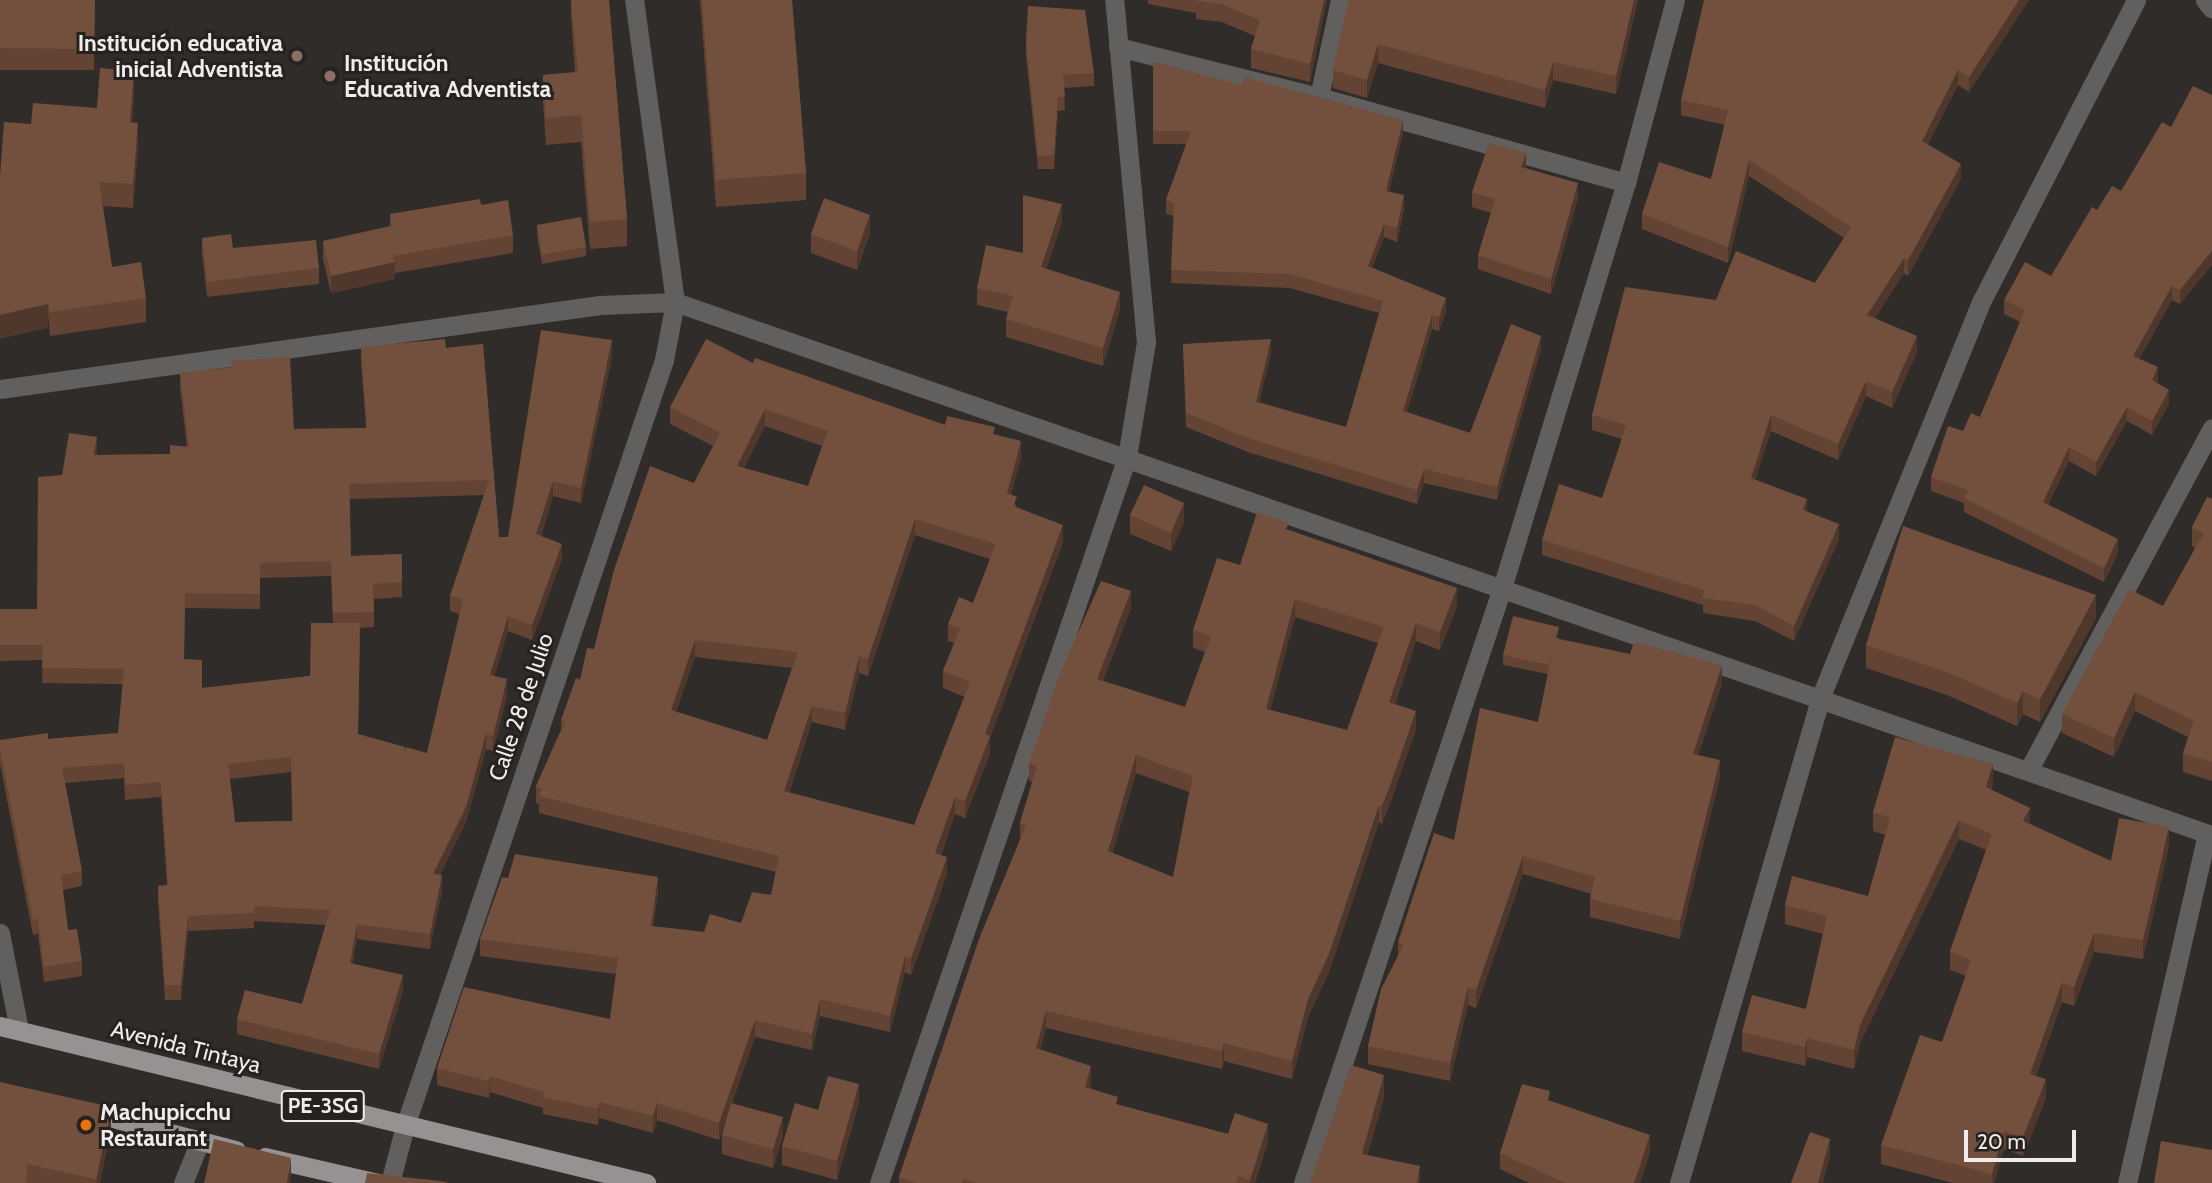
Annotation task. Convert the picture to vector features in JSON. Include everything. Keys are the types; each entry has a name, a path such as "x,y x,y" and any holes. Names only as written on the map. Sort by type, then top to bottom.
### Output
{"main road":[{"name":"Avenida Tintaya","path":"9,1028 646,1183"},
{"path":"66,1106 378,1183"}],"street":[{"name":"Calle 28 de Julio","path":"390,1183 405,1126 664,360 675,302 634,0"},
{"path":"879,1183 1127,457 1146,342 1114,0"},
{"path":"1319,97 1340,0"},
{"path":"1303,1183 1502,589 1626,183 1675,0"},
{"path":"1679,1183 1821,696 1982,300 2136,0"},
{"path":"2205,0 2212,9"},
{"path":"1118,47 1319,97 1626,183"},
{"path":"0,388 600,305 675,302 1502,589 1821,696 2209,835 2127,1183"},
{"path":"2028,771 2212,428"},
{"path":"0,933 9,1028"},
{"path":"183,1183 200,1141"}],"building":[{"path":"0,0 95,0 94,49 0,48"},
{"path":"571,0 609,0 627,219 590,222 581,115 546,118 543,75 578,72"},
{"path":"702,0 792,0 806,173 716,180"},
{"path":"1197,0 1324,0 1310,64 1251,49 1260,20 1222,4"},
{"path":"1349,0 1634,0 1616,76 1553,62 1545,90 1378,44 1367,80 1333,70"},
{"path":"1704,0 2019,0 1969,77 1958,70 1922,141 1961,164 1908,260 1904,258 1867,315 1917,336 1892,392 1866,381 1838,444 1771,415 1751,478 1807,499 1803,510 1839,524 1794,626 1755,605 1703,598 1704,590 1542,540 1559,484 1602,498 1616,457 1626,425 1592,415 1625,287 1716,300 1736,251 1815,283 1851,227 1749,160 1728,247 1642,214 1659,162 1711,179 1728,110 1681,100"},
{"path":"1028,6 1085,10 1094,73 1063,75 1065,97 1058,97 1054,155 1038,156 1026,42"},
{"path":"1153,62 1242,85 1244,77 1403,120 1386,191 1404,195 1397,228 1384,224 1368,266 1446,298 1439,317 1432,315 1403,411 1470,433 1511,324 1541,336 1497,487 1424,469 1417,490 1248,438 1186,413 1183,344 1271,339 1256,402 1346,427 1383,301 1290,274 1171,270 1174,203 1166,200 1191,131 1153,131"},
{"path":"100,68 134,71 130,122 138,123 133,184 99,182 112,267 141,262 146,298 50,312 48,304 0,315 0,176 4,122 31,124 33,103 97,108"},
{"path":"2193,86 2212,95 2212,251 2180,290 2172,286 2133,356 2158,367 2152,380 2169,390 2152,421 2127,407 2096,462 2069,447 2043,502 2118,539 2104,568 1964,498 1968,490 1931,477 1948,426 1963,431 1971,413 1980,417 2025,310 2004,300 2025,262 2051,276 2092,207 2097,210 2112,186 2121,191 2162,122 2171,127"},
{"path":"1489,143 1526,153 1521,167 1578,183 1551,279 1478,255 1495,199 1472,192"},
{"path":"1023,195 1062,204 1041,267 1120,292 1103,348 1006,319 1013,296 977,288 986,245 1023,253"},
{"path":"824,198 870,215 857,251 811,234"},
{"path":"480,199 481,205 508,200 513,235 393,256 395,262 331,276 323,241 392,226 390,214"},
{"path":"581,217 586,247 542,255 537,225"},
{"path":"231,234 233,248 316,240 319,268 207,282 202,238"},
{"path":"541,330 612,340 581,488 553,481 536,534 562,544 532,625 508,616 490,675 507,679 493,736 486,734 466,807 433,874 442,875 430,934 357,924 350,963 403,975 379,1054 237,1019 245,990 302,1004 330,910 254,906 254,913 188,916 181,985 165,985 158,886 168,885 161,782 125,785 124,763 62,768 82,871 61,875 68,930 77,929 82,961 44,967 38,919 33,920 0,740 48,733 48,739 118,733 124,669 42,668 43,645 0,645 0,609 37,609 38,477 62,475 69,433 97,437 94,455 170,454 170,445 189,447 180,373 232,367 231,361 290,357 294,429 367,428 361,347 445,339 446,348 483,344 499,537 508,537","holes":["489,480 450,596 463,599 427,753 406,747 405,752 405,747 358,734 360,623 311,623 310,676 202,688 202,660 184,659 185,593 260,594 260,563 331,561 333,613 374,612 373,584 402,582 402,554 351,556 349,484","291,757 293,821 235,822 228,764"]},
{"path":"706,339 753,363 755,358 945,425 947,416 995,427 993,434 1021,441 1007,493 1017,497 1013,506 1063,525 985,734 990,736 965,801 955,797 935,853 947,857 911,958 905,956 890,1016 820,999 812,1034 755,1020 719,1123 657,1103 653,1116 599,1102 598,1109 543,1097 544,1092 490,1076 489,1081 437,1068 464,987 610,1019 618,958 480,939 502,877 508,878 515,854 658,877 651,926 704,932 710,914 741,923 752,892 771,895 779,856 539,796 542,789 536,786 565,722 561,720 576,678 580,680 587,648 594,649 614,570 650,466 694,483 720,433 670,407","holes":["765,409 828,431 808,486 737,466","915,519 996,544 973,603 959,597 948,624 960,629 943,671 970,682 914,825 784,791 812,706 845,713 859,656 868,659","695,640 798,652 767,740 671,710"]},
{"path":"1144,485 1184,503 1171,533 1130,515"},
{"path":"2207,497 2212,499 2212,762 2183,753 2194,721 2135,692 2114,738 2062,714 2129,589 2163,606 2204,533 2192,527"},
{"path":"1257,512 1289,523 1286,529 1457,588 1440,632 1416,623 1389,702 1416,711 1382,806 1379,805 1329,954 1308,999 1292,1061 1224,1043 1222,1051 1046,1011 1036,1048 1091,1066 1085,1087 1118,1097 1116,1104 1228,1134 1235,1113 1268,1124 1250,1180 1238,1176 1236,1183 978,1183 963,1179 962,1183 916,1183 899,1177 979,939 1026,825 1020,823 1037,766 1029,763 1058,678 1101,581 1131,591 1097,679 1185,707 1211,636 1193,630 1217,558 1240,565","holes":["1295,599 1384,627 1347,730 1266,709","1136,755 1193,776 1173,877 1108,851"]},
{"path":"1903,526 2096,595 2040,699 2023,691 2017,703 1947,672 1866,645"},
{"path":"1513,616 1559,627 1549,665 1503,655"},
{"path":"1555,638 1630,654 1634,642 1722,665 1693,754 1720,760 1680,921 1590,899 1595,877 1523,856 1476,990 1468,987 1450,1063 1368,1046 1381,989 1404,944 1398,942 1434,833 1454,840 1480,708 1538,722"},
{"path":"1895,737 1993,764 1986,787 2030,808 2023,821 2111,861 2119,818 2169,827 2143,940 2094,933 2074,987 2062,983 2030,1074 2046,1079 2023,1137 2004,1131 1992,1174 1881,1145 1920,1035 1942,1042 1971,960 1950,951 1992,834 1959,820 1860,1025 1854,1050 1807,1038 1805,1047 1742,1032 1752,995 1806,1009 1827,916 1785,905 1792,876 1868,896 1890,818 1873,812"},
{"path":"1351,1065 1384,1075 1362,1154 1420,1166 1417,1183 1310,1183"},
{"path":"828,1076 859,1084 837,1161 782,1146 795,1103 818,1110"},
{"path":"0,1082 111,1107 96,1179 27,1164 26,1183 0,1183"},
{"path":"1522,1084 1550,1091 1548,1100 1650,1135 1634,1183 1565,1183 1500,1153"},
{"path":"731,1103 783,1117 773,1149 722,1135"},
{"path":"1810,1132 1830,1139 1818,1183 1791,1183"},
{"path":"214,1139 291,1158 287,1183 204,1183"},
{"path":"2161,1141 2212,1150 2212,1183 2154,1183"},
{"path":"367,1173 440,1181 448,1183 365,1183"}],"place":[{"name":"Institución educativa inicial Adventista","path":"297,56"},
{"name":"Institución Educativa Adventista","path":"330,76"},
{"name":"Machupicchu Restaurant","path":"86,1125"}]}
